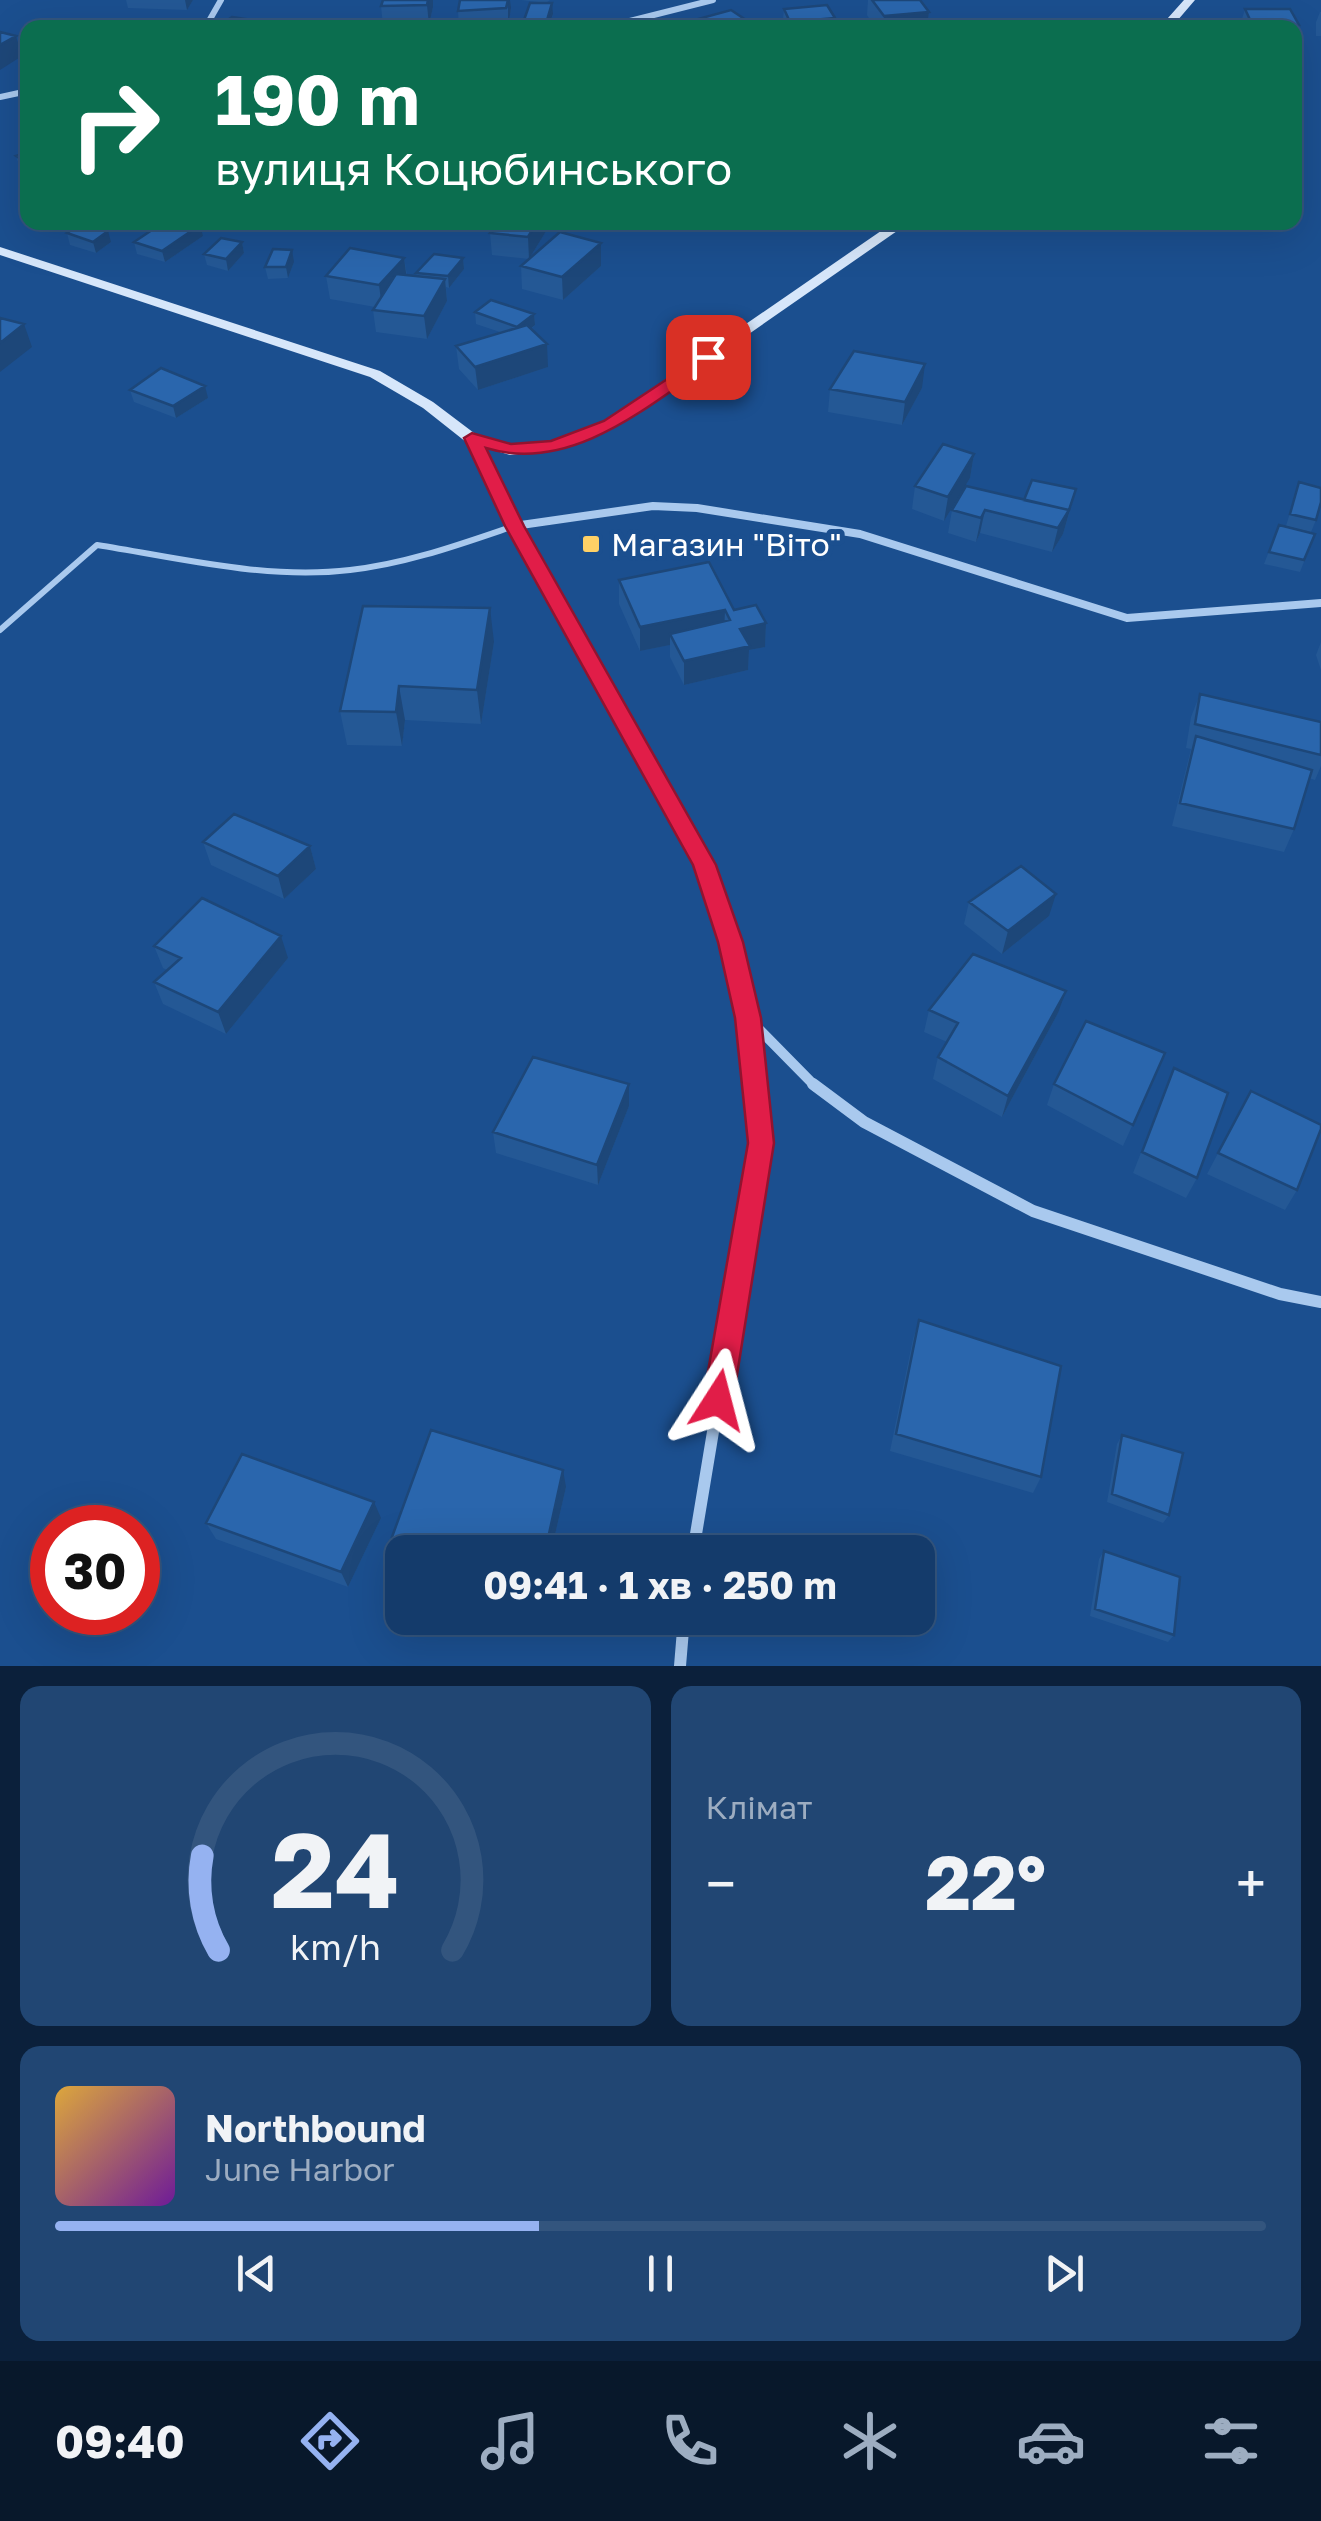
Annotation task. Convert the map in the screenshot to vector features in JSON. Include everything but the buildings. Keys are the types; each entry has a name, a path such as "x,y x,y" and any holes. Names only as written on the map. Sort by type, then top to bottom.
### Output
{"street":[{"path":"634,20 713,0"},
{"path":"1171,20 1189,0"},
{"path":"0,251 374,374 472,438 510,450 554,446 610,424 892,230"},
{"path":"472,438 514,526 704,865 730,942 748,1018 761,1143 696,1535"},
{"path":"514,526 653,506 698,508 860,534 1128,618 1321,602"},
{"path":"748,1018 807,1080 864,1122 1033,1212 1280,1294 1321,1302"},
{"path":"680,1666 683,1635"}],"lane":[{"path":"0,630 97,545 257,568 329,572 421,555 514,526"}],"place":[{"name":"Магазин \"Віто\"","path":"591,544"}],"route":[{"path":"708,357 610,424 554,446 510,450 472,438 514,526 704,865 730,942 748,1018 761,1143 718,1400"}]}
